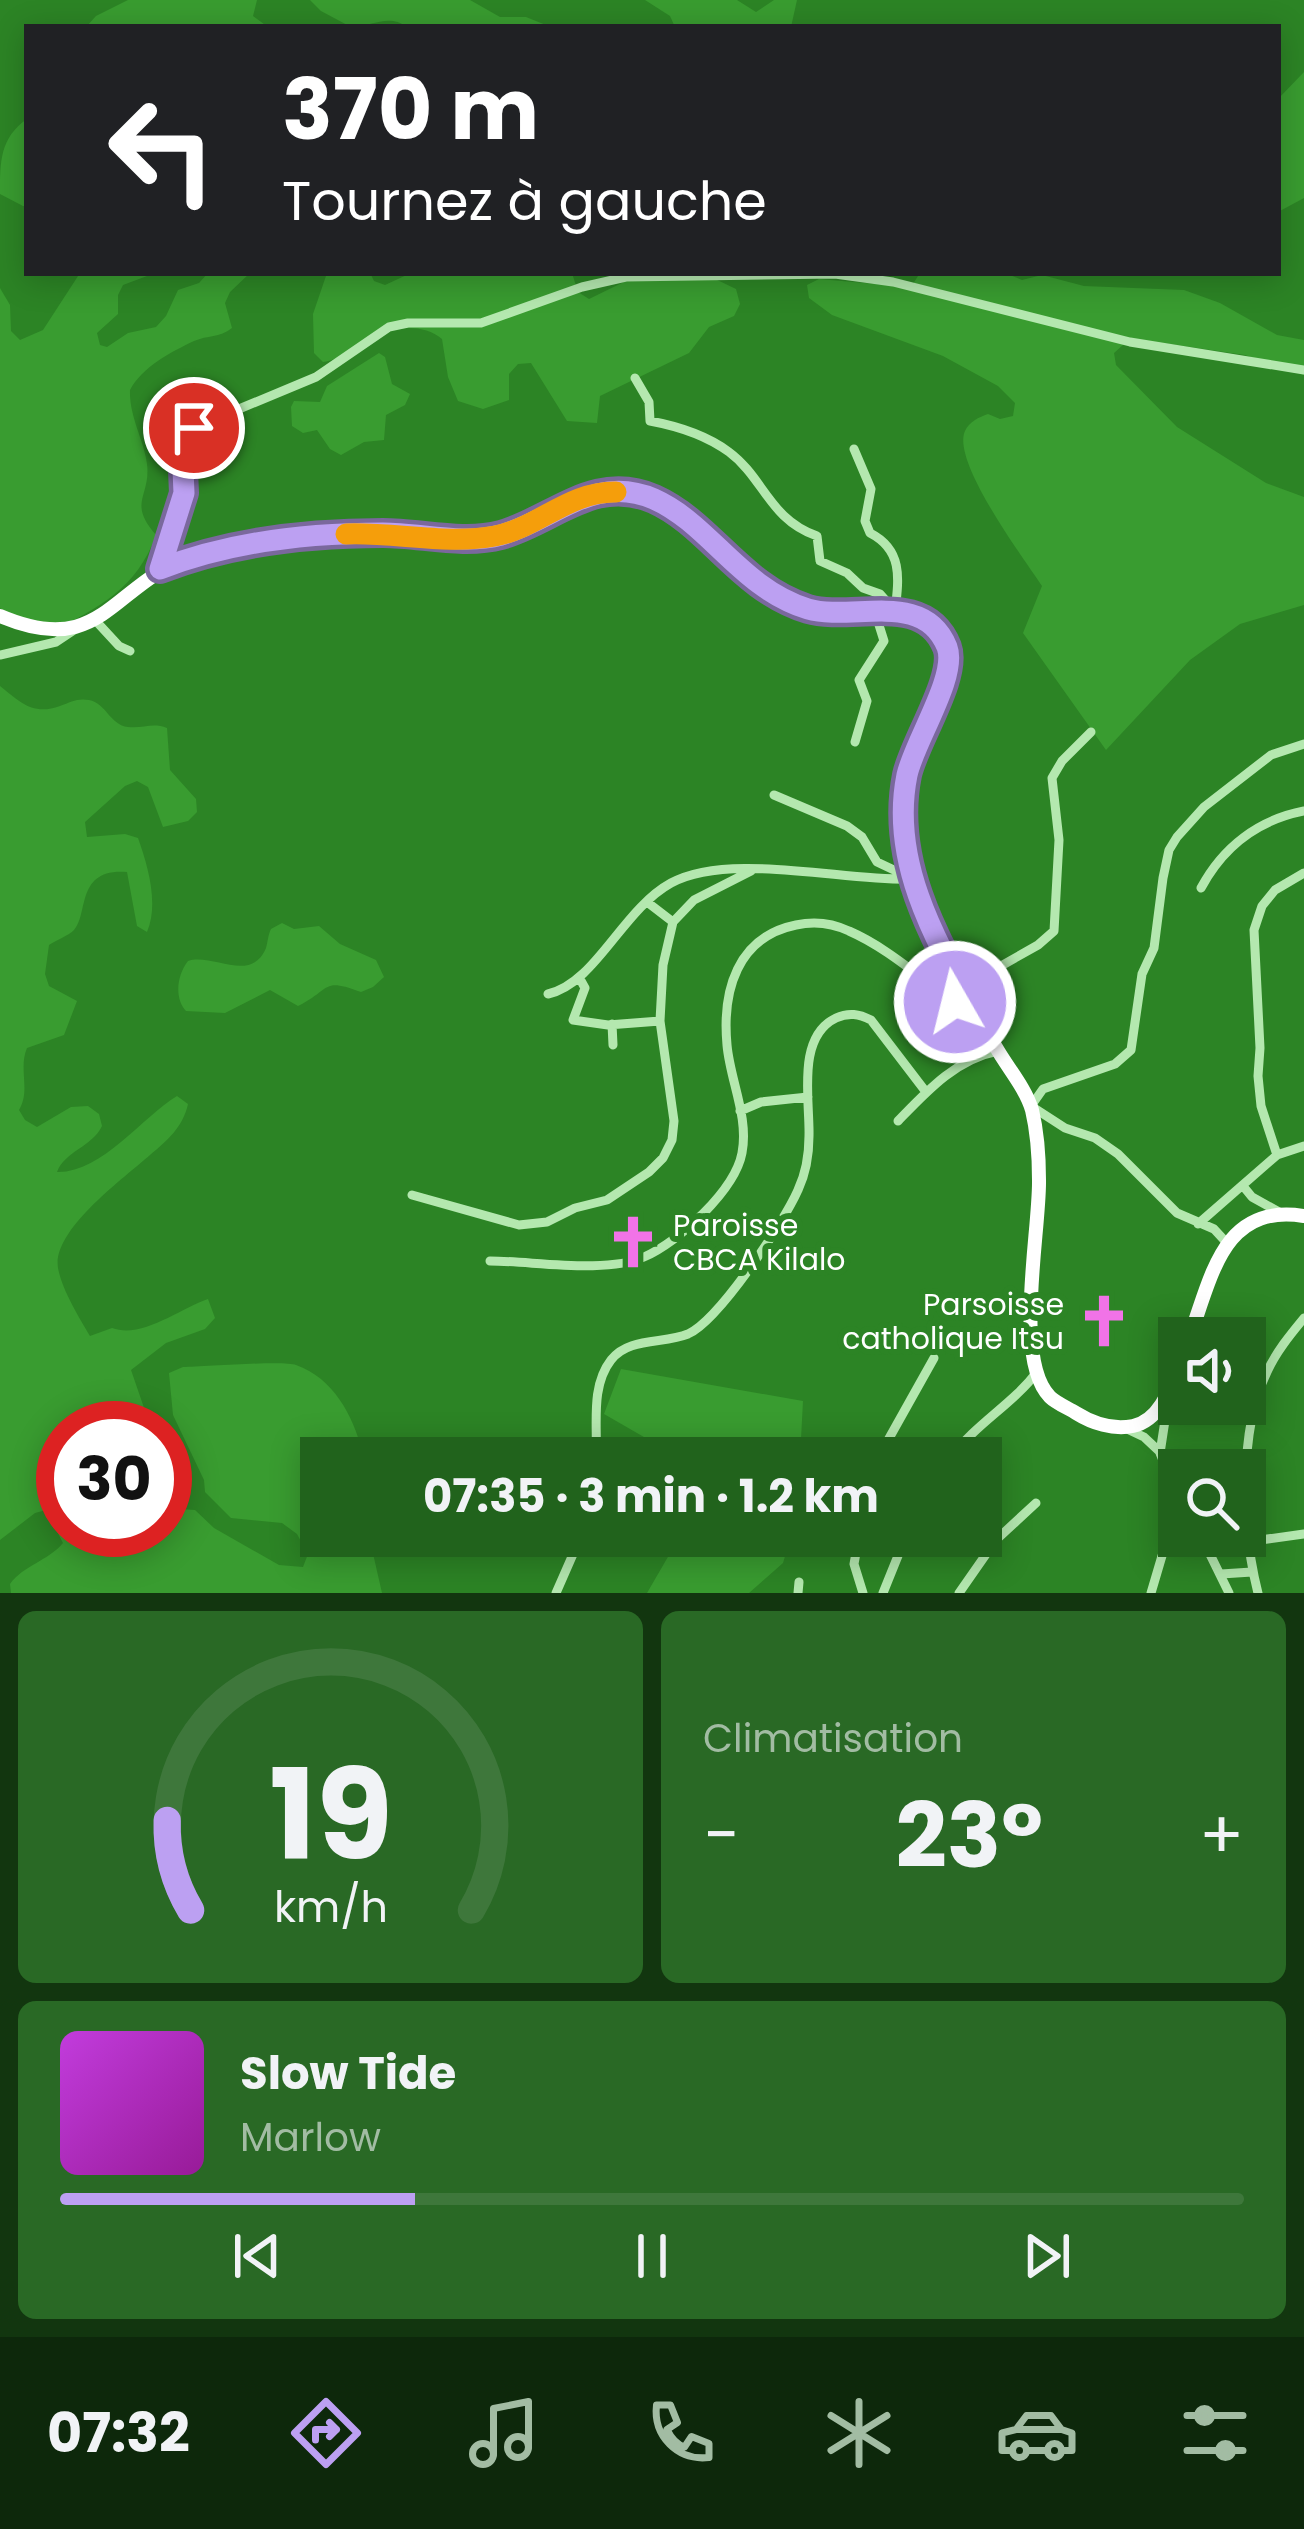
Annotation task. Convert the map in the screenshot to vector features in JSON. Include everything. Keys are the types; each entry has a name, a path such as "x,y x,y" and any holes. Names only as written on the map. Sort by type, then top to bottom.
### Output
{"highway":[{"path":"0,616 50,631 77,628 95,620 160,569 198,554 309,536 498,536 569,501 603,491 654,500 783,600 815,611 895,611 935,628 950,656 948,672 907,776 906,848 923,914 1031,1106 1040,1181 1030,1324 1037,1372 1048,1396 1091,1422 1125,1428 1143,1423 1158,1409"},
{"path":"1197,1317 1226,1242 1255,1218 1279,1213 1304,1216"}],"street":[{"path":"160,569 184,493 211,433 227,414 316,376 389,327 481,323 582,287 626,277 696,276"},
{"path":"851,276 965,298 1130,342 1304,370"},
{"path":"635,378 649,402 650,421 676,426 732,454 793,527 817,536 820,561 880,594 895,611"},
{"path":"184,493 188,441 202,388"},
{"path":"854,449 871,490 865,521 897,561 895,611"},
{"path":"855,742 868,701 859,680 884,641 874,609"},
{"path":"95,620 118,646 130,651"},
{"path":"0,655 56,642 77,628"},
{"path":"962,988 1038,946 1054,931 1058,840 1052,778 1091,732"},
{"path":"1226,1242 1214,1229 1177,1213 1118,1154 1031,1106 1042,1090 1114,1064 1131,1050 1169,850 1204,807 1271,755 1304,744"},
{"path":"774,795 847,826 862,837 877,862 913,879"},
{"path":"1202,888 1211,869 1248,833 1304,811"},
{"path":"812,826 824,819"},
{"path":"548,994 580,980 606,944 647,902 675,881 694,874 751,871 913,879"},
{"path":"412,1195 519,1225 547,1222 628,1187 663,1158 674,1121 660,1021 663,965 673,922 694,899 751,871"},
{"path":"1276,1155 1264,1119 1258,1076 1255,931 1262,906 1275,890 1304,873"},
{"path":"647,902 673,922"},
{"path":"490,1261 624,1262 648,1255 708,1208 729,1183 742,1153 740,1111 727,1045 728,995 747,950 770,933 809,922 846,929 876,944 955,1002 972,1006"},
{"path":"580,980 585,988 573,1020 660,1021"},
{"path":"596,1437 597,1392 611,1359 625,1349 678,1338 703,1325 736,1288 792,1203 808,1160 812,1047 819,1031 831,1020 859,1014 887,1037 926,1092"},
{"path":"612,1024 613,1045"},
{"path":"898,1121 926,1092 975,1055 998,1051"},
{"path":"740,1111 782,1098 808,1097"},
{"path":"1198,1224 1276,1155 1304,1146"},
{"path":"1243,1186 1252,1198 1279,1213"},
{"path":"1251,1449 1256,1402 1283,1343 1304,1318"},
{"path":"890,1437 934,1358"},
{"path":"970,1437 1037,1372"},
{"path":"1125,1428 1158,1451"},
{"path":"959,1593 996,1540 1036,1503"},
{"path":"1266,1539 1304,1534"},
{"path":"556,1593 572,1557"},
{"path":"855,1557 863,1593"},
{"path":"883,1593 897,1557"},
{"path":"1151,1593 1161,1557"},
{"path":"1212,1557 1229,1593"},
{"path":"1249,1557 1258,1593"},
{"path":"1221,1574 1252,1572"}],"green space":[{"path":"128,0 257,0 253,16 264,24 89,24"},
{"path":"310,0 470,0 500,17 526,17 544,24 345,24"},
{"path":"645,0 737,0 756,12 774,0 797,0 792,24 674,24 670,16"},
{"path":"1304,72 1304,198 1281,210 1281,96"},
{"path":"24,121 24,206 0,194 3,151"},
{"path":"78,276 147,276 123,285 118,314 97,333 100,345 107,347 128,333 156,327 178,290 205,276 247,276 225,303 232,328 167,355 130,390 147,464 141,507 156,535 148,553 114,594 50,632 13,624 0,608 0,288 10,305 11,331 20,340 43,330"},
{"path":"326,276 372,276 385,285 404,276 573,276 578,292 589,299 630,279 711,277 736,289 740,304 734,316 709,327 689,353 600,396 597,423 567,421 531,363 518,364 509,374 509,400 483,409 458,401 448,377 442,339 425,330 385,332 323,362 314,353 313,314"},
{"path":"918,276 1012,276 1022,280 1046,276 1084,286 1184,290 1220,303 1277,335 1304,340 1304,375 1245,355 1163,343 1124,344 1114,353 1116,365 1177,427 1266,483 1304,497 1304,605 1240,624 1190,660 1106,750 1023,633 1042,586 991,510 964,445 965,431 972,422 988,414 1000,419 1013,416 1015,403 998,386 943,356 832,315 809,298 807,285 819,279 911,287"},
{"path":"379,353 385,357 392,384 410,394 405,405 386,415 384,440 364,442 341,455 330,449 317,430 303,433 292,426 294,401 320,402 327,386"},
{"path":"0,686 34,708 89,700 122,725 167,728 170,770 196,799 197,812 188,821 163,827 148,787 137,781 85,822 87,837 125,834 138,838 151,885 150,921 147,932 137,926 127,872 110,873 91,884 74,930 49,945 45,974 49,986 77,1001 64,1035 27,1048 19,1110 37,1127 71,1107 88,1106 99,1114 102,1126 98,1133 57,1172 74,1170 106,1154 177,1096 188,1104 174,1133 77,1222 59,1253 58,1268 90,1336 112,1328 136,1330 208,1299 215,1318 205,1329 166,1343 131,1370 142,1401 36,1401 36,1513 0,1540"},
{"path":"282,923 294,929 319,926 340,944 376,960 384,977 361,992 332,985 298,1006 270,990 225,1013 186,1011 178,986 188,961 251,964 266,948 271,929"},
{"path":"296,1365 331,1388 357,1437 300,1437 300,1539 282,1523 231,1518 205,1492 192,1455 192,1401 172,1401 169,1373 183,1367"},
{"path":"621,1369 803,1401 801,1437 644,1437 604,1414"},
{"path":"195,1510 214,1528 279,1565 303,1567 307,1557 374,1557 382,1593 11,1593 10,1584 45,1557 192,1557"},
{"path":"668,1557 785,1557 749,1593 647,1593"}],"slow traffic":[{"path":"346,534 498,536 569,501 616,492"}],"place":[{"name":"Paroisse CBCA Kilalo","path":"633,1242"},
{"name":"Parsoisse catholique Itsu","path":"1104,1321"}],"route":[{"path":"194,428 183,470 184,493 160,569 198,554 309,536 498,536 569,501 603,491 628,492 677,514 746,575 783,600 815,611 895,611 935,628 950,656 948,672 907,776 906,848 923,914 972,1006 955,1002"}]}
